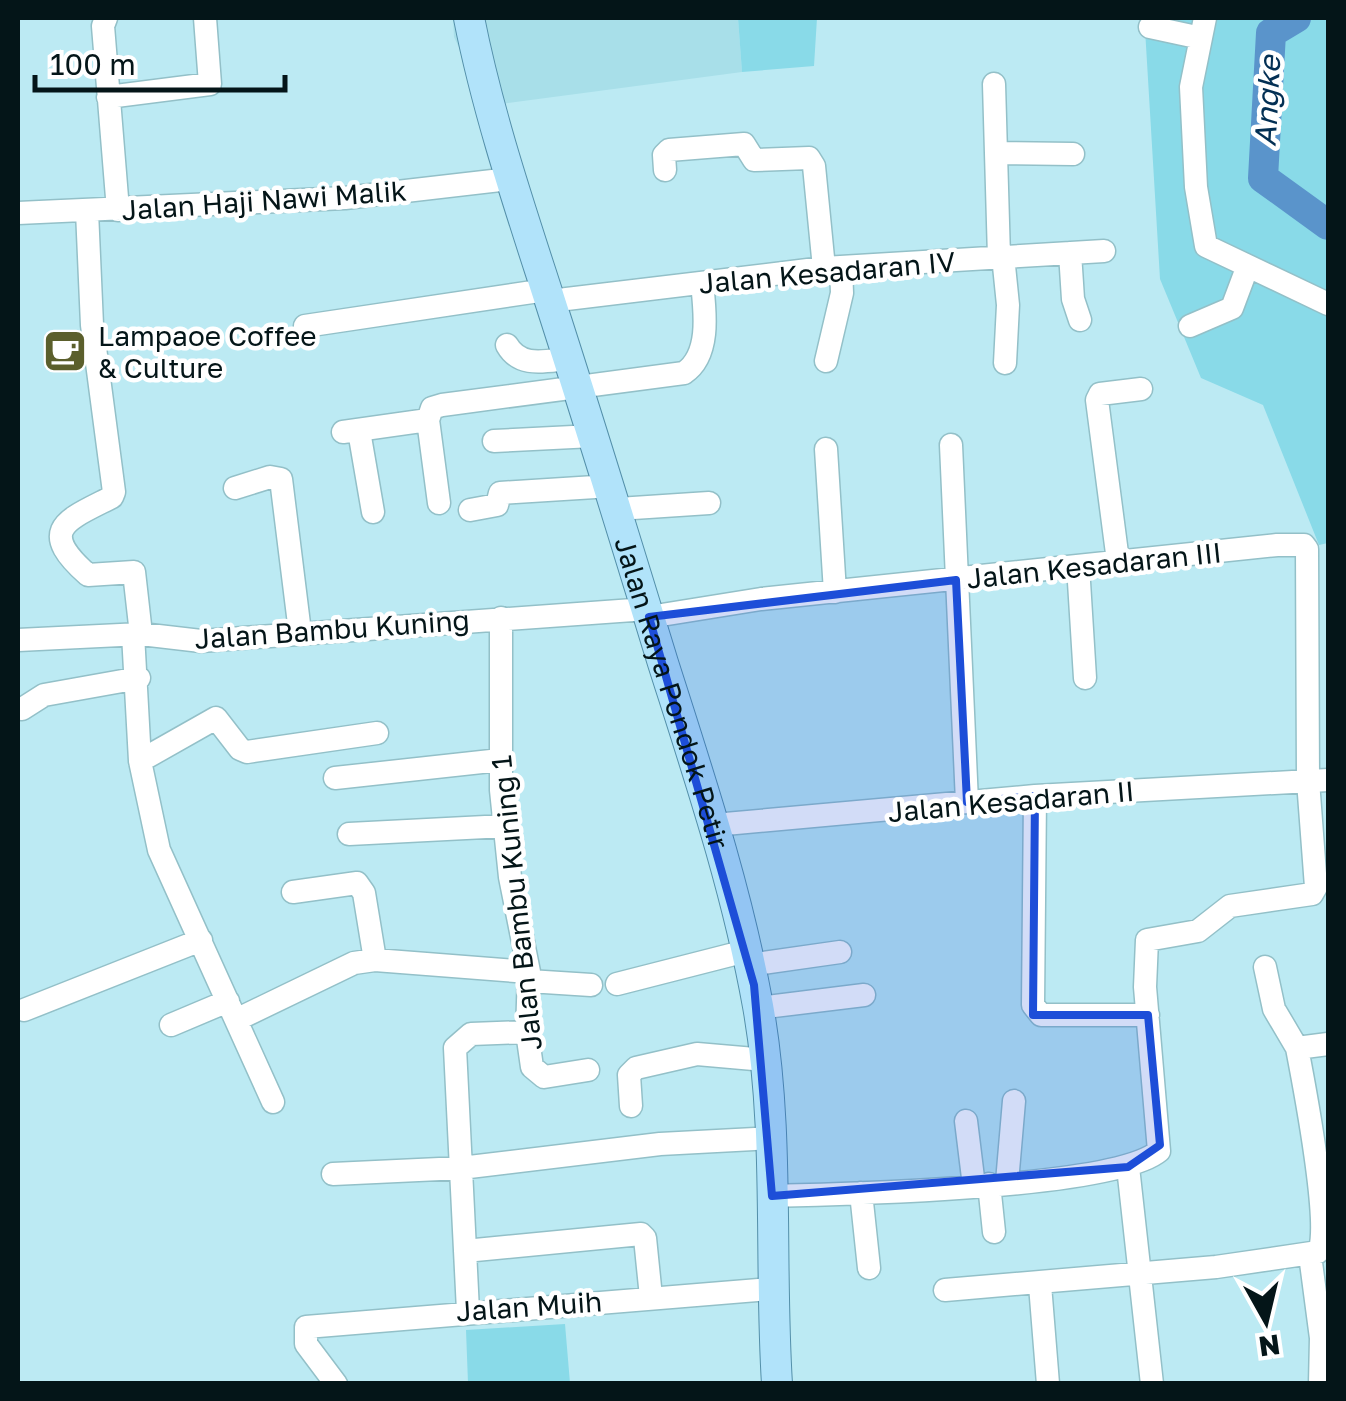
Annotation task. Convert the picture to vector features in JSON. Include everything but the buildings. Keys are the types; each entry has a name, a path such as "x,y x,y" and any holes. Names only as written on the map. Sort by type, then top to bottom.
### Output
{"main road":[{"name":"Jalan Raya Pondok Petir","path":"469,18 510,179 614,497 714,824 748,958 765,1060 772,1138 771,1289 777,1384"}],"street":[{"path":"106,18 118,210"},
{"path":"108,96 210,84 205,18"},
{"path":"1150,27 1202,28 1190,87 1196,186 1206,246 1328,304"},
{"path":"994,84 1001,256 1008,305 1006,363"},
{"path":"665,170 666,151 744,144 754,160 800,155 814,166 833,268 842,293 826,360"},
{"path":"996,153 1073,154"},
{"name":"Jalan Haji Nawi Malik","path":"18,213 344,198 510,179"},
{"path":"87,211 92,324 114,492 112,497 66,520 61,529 67,558 88,575 134,572 140,761 159,850 273,1102"},
{"name":"Jalan Kesadaran IV","path":"305,326 548,295 833,268 1104,252"},
{"path":"1070,253 1073,299 1080,320"},
{"path":"1190,326 1232,308 1248,268"},
{"path":"438,503 428,420 432,408 571,373 689,370 705,328 702,283"},
{"path":"507,345 518,358 571,373"},
{"path":"1118,562 1097,400 1100,394 1141,389"},
{"path":"373,512 351,432 428,420"},
{"path":"494,441 593,436"},
{"path":"951,446 967,802"},
{"path":"826,449 835,592"},
{"path":"235,488 270,477 281,479 300,632"},
{"path":"470,510 497,505 500,493 709,502"},
{"name":"Jalan Kesadaran III","path":"648,613 1304,545 1308,560 1318,781"},
{"path":"1078,566 1085,678"},
{"name":"Jalan Bambu Kuning","path":"18,640 137,634 202,641 501,618 648,613"},
{"name":"Jalan Bambu Kuning 1","path":"501,618 500,760 505,826 529,977 528,1032 538,1075 588,1070"},
{"path":"22,709 44,695 139,678"},
{"path":"140,761 216,718 247,752 377,733"},
{"path":"335,778 500,760"},
{"path":"772,1196 990,1184 1128,1167 1155,1155 1160,1145 1146,944 1149,938 1198,931 1230,906 1315,890 1318,781"},
{"name":"Jalan Kesadaran II","path":"714,824 1035,796 1318,781"},
{"path":"1035,796 1032,1005 1041,1016 1148,1015"},
{"path":"350,834 505,826"},
{"path":"293,892 357,883 364,894 375,960"},
{"path":"24,1010 201,940"},
{"path":"617,984 748,958 840,952"},
{"path":"171,1025 232,1011 341,966 375,960 591,985"},
{"path":"946,1290 1040,1285 1310,1256 1323,1248 1297,1048 1274,1009 1266,967"},
{"path":"758,1008 864,995"},
{"path":"468,1311 454,1062 459,1040 471,1034 528,1032"},
{"path":"1297,1048 1328,1044"},
{"path":"631,1106 632,1069 697,1054 765,1060"},
{"path":"990,1184 1014,1101"},
{"path":"966,1121 990,1184 994,1232"},
{"path":"333,1174 461,1168 660,1144 772,1138"},
{"path":"1128,1167 1152,1384"},
{"path":"861,1193 868,1268"},
{"path":"465,1251 641,1234 645,1238 651,1297"},
{"path":"1310,1256 1321,1338 1320,1384"},
{"path":"1040,1285 1048,1384"},
{"name":"Jalan Muih","path":"336,1384 306,1344 303,1332 313,1324 771,1289"}],"highlighted area":[{"path":"956,580 967,802 1035,796 1033,1015 1148,1015 1160,1145 1128,1167 772,1196 754,985 649,617"}],"shaded area":[{"path":"453,18 738,18 742,72 486,106 454,37"},
{"path":"738,18 817,18 814,66 742,72"},
{"path":"1171,18 1328,18 1328,543 1319,545 1263,405 1201,378 1160,279 1145,29"},
{"path":"565,1324 570,1383 468,1383 466,1330"}],"waterway":[{"name":"Angke","path":"1296,18 1271,33 1263,178 1328,225"}],"place":[{"name":"Lampaoe Coffee & Culture","path":"65,351"}]}
